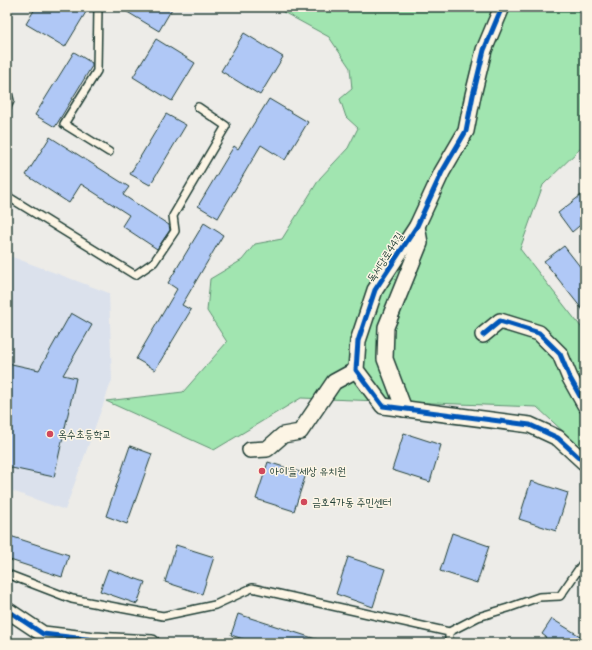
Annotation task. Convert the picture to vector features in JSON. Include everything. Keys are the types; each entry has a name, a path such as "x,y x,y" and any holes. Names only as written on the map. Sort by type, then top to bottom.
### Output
{"street":[{"name":"독서당로44길","path":"356,370 358,341 375,290 417,226 442,172 466,131 484,50 502,7"},
{"name":"독서당로44길","path":"404,409 385,359 386,327 420,243 417,226"},
{"path":"483,335 500,322 539,333 560,354 570,378 585,405"},
{"path":"250,450 267,449 283,435 300,432 334,382 356,370 383,406 530,426 558,438 585,463"},
{"path":"7,610 43,634 94,640 152,643"}],"lane":[{"path":"98,7 97,71 64,124 109,152"},
{"path":"7,89 10,101 7,107"},
{"path":"7,196 134,275 154,262 175,231 173,216 226,126 198,107"},
{"path":"7,574 72,599 163,616 215,605 252,588 449,632 478,617 539,597 560,596 585,560"},
{"path":"449,632 449,643"}],"shaded area":[{"name":"옥수초등학교","path":"7,255 109,293 112,380 65,510 7,489"}],"green space":[{"path":"274,7 585,7 585,144 543,185 520,249 585,332 585,452 537,407 301,398 214,450 106,401 183,392 227,342 207,311 210,279 242,260 255,244 282,239 320,178 348,148 358,128 346,117 340,99 352,89 350,68 329,37"}],"building":[{"path":"36,7 89,7 65,47 26,24"},
{"path":"119,7 173,7 159,31"},
{"path":"244,33 283,57 260,95 221,71"},
{"path":"156,39 195,63 172,101 133,77"},
{"path":"74,52 92,63 92,66 55,127 35,115"},
{"path":"269,99 308,122 285,160 261,145 218,218 198,206 234,146 238,149"},
{"path":"166,114 186,125 150,185 130,174"},
{"path":"50,137 129,187 123,195 169,225 170,230 157,249 122,226 129,215 81,184 69,203 26,175"},
{"path":"585,192 585,221 572,232 558,213"},
{"path":"204,223 223,235 182,305 191,310 155,370 136,359 177,289 168,283"},
{"path":"564,246 585,273 585,313 544,261"},
{"path":"71,313 92,325 63,375 76,378 54,477 7,467 7,363 39,370"},
{"path":"404,433 441,445 430,482 392,470"},
{"path":"130,446 152,454 127,524 106,516"},
{"path":"268,462 306,474 294,511 256,499"},
{"path":"531,481 568,493 556,531 519,519"},
{"path":"452,533 489,546 477,583 440,571"},
{"path":"7,535 69,555 62,577 7,559"},
{"path":"176,545 214,557 202,594 165,582"},
{"path":"348,557 385,569 373,607 336,594"},
{"path":"108,569 145,582 137,604 100,591"},
{"path":"238,614 322,641 322,643 255,643 231,635"},
{"path":"552,619 585,639 585,643 542,643 546,637 542,634"}],"cycle path":[{"path":"502,7 484,50 466,131 442,172 417,226 375,290 358,341 356,370 383,406 530,425 558,438 585,463"},
{"path":"483,335 500,321 539,333 560,354 570,378 585,405"},
{"path":"7,610 43,634 94,640 152,643"}],"place":[{"name":"옥수초등학교","path":"50,434"},
{"name":"아이들 세상 유치원","path":"262,471"},
{"name":"금호4가동 주민센터","path":"304,502"}]}
